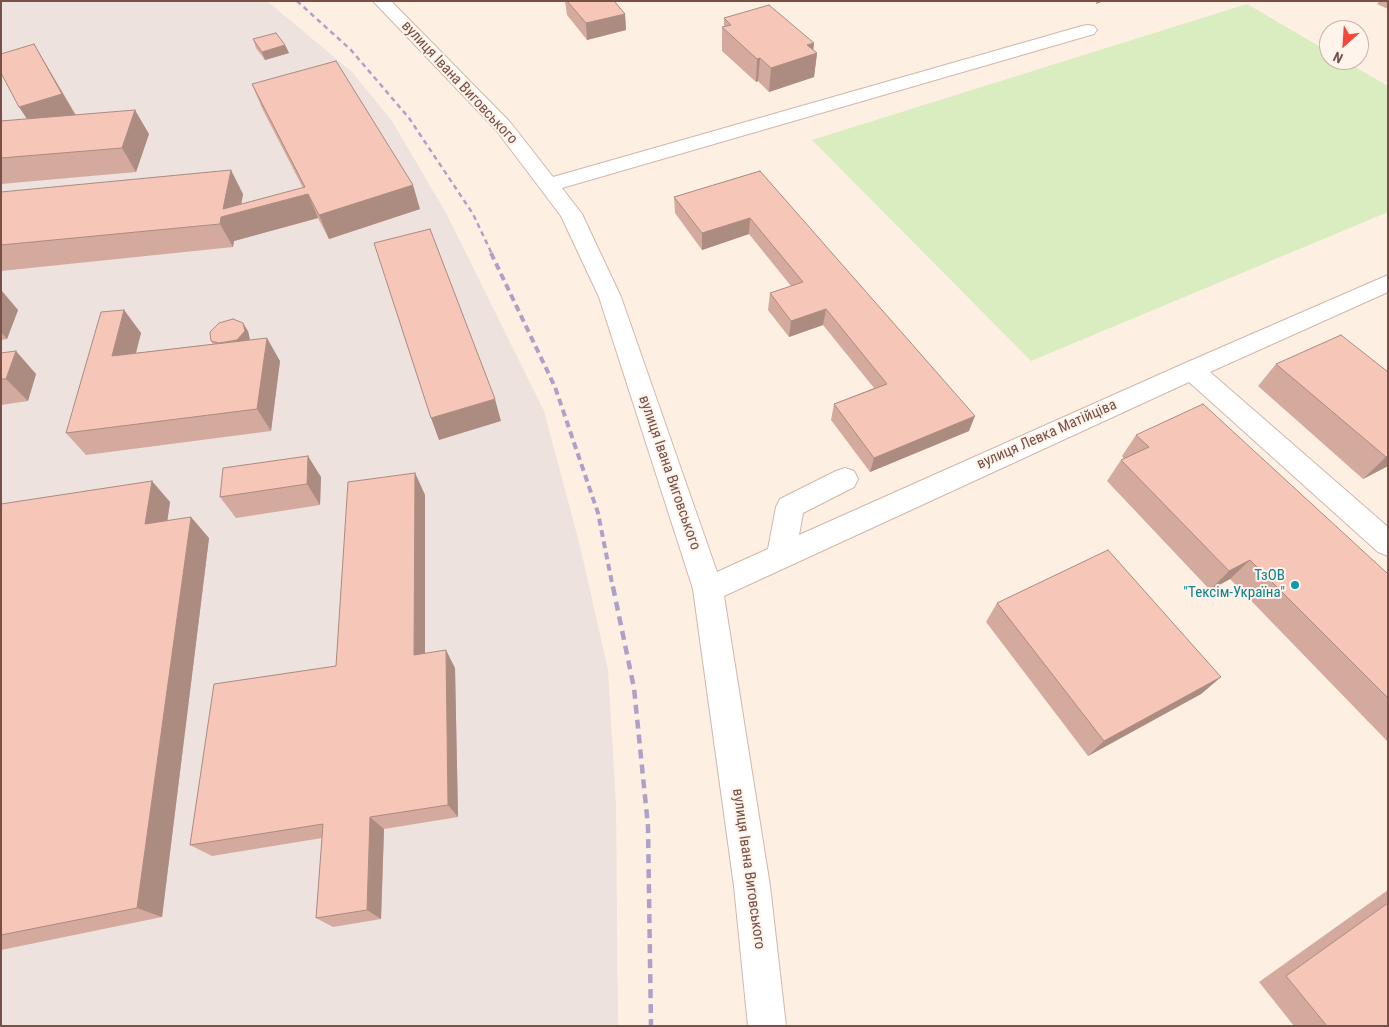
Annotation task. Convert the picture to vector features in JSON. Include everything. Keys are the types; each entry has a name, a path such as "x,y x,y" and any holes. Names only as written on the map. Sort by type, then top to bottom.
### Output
{"street":[{"name":"вулиця Івана Виговського","path":"381,1 503,126 570,214 610,297 708,589 752,886 768,1026"},
{"path":"548,185 1088,30"},
{"name":"вулиця Левка Матійціва","path":"708,589 1388,283"},
{"path":"1192,370 1388,544"},
{"path":"781,556 790,507 846,479"}],"shaded area":[{"path":"1,1 267,1 352,72 392,121 446,213 544,411 580,546 608,670 616,805 618,1026 1,1026"}],"green space":[{"path":"1247,4 1319,46 1319,70 1360,70 1388,86 1388,212 1031,361 812,140"}],"building":[{"path":"567,1 614,1 625,14 586,23"},
{"path":"769,5 814,43 807,45 817,53 771,68 760,58 757,59 722,27 731,25 724,18"},
{"path":"276,33 285,45 262,52 253,39"},
{"path":"34,44 62,94 19,107 1,73 1,54"},
{"path":"336,61 413,185 319,215 308,194 221,217 220,224 1,245 1,192 231,170 223,209 305,187 252,84"},
{"path":"135,110 122,148 1,158 1,121"},
{"path":"760,171 975,416 874,458 834,404 887,384 826,309 791,321 770,293 803,282 750,218 702,233 674,197"},
{"path":"430,229 495,399 431,418 374,243"},
{"path":"124,310 112,356 267,338 257,409 66,433 101,312"},
{"path":"233,319 243,323 245,331 237,340 219,343 211,341 210,332 219,323"},
{"path":"1341,335 1388,372 1388,456 1386,457 1276,364"},
{"path":"16,351 6,379 1,379 1,353"},
{"name":"ТзОВ \"Тексім-Україна\"","path":"1203,404 1388,574 1388,698 1250,560 1229,571 1121,460 1149,447 1136,435"},
{"path":"308,456 307,484 220,497 223,468"},
{"path":"415,473 414,655 446,650 448,805 370,817 367,910 316,918 323,824 190,845 214,684 336,666 348,482"},
{"path":"152,481 145,524 191,517 137,908 1,935 1,504"},
{"path":"1108,550 1221,677 1104,741 997,603"},
{"path":"1388,903 1388,1026 1327,1026 1286,976"}],"railway":[{"path":"297,1 351,50 409,118 473,214 492,254"},
{"path":"491,253 555,387 598,513 613,588"},
{"path":"613,587 634,688 648,826 651,1026"}],"place":[{"name":"ТзОВ \"Тексім-Україна\"","path":"1295,585"}]}
